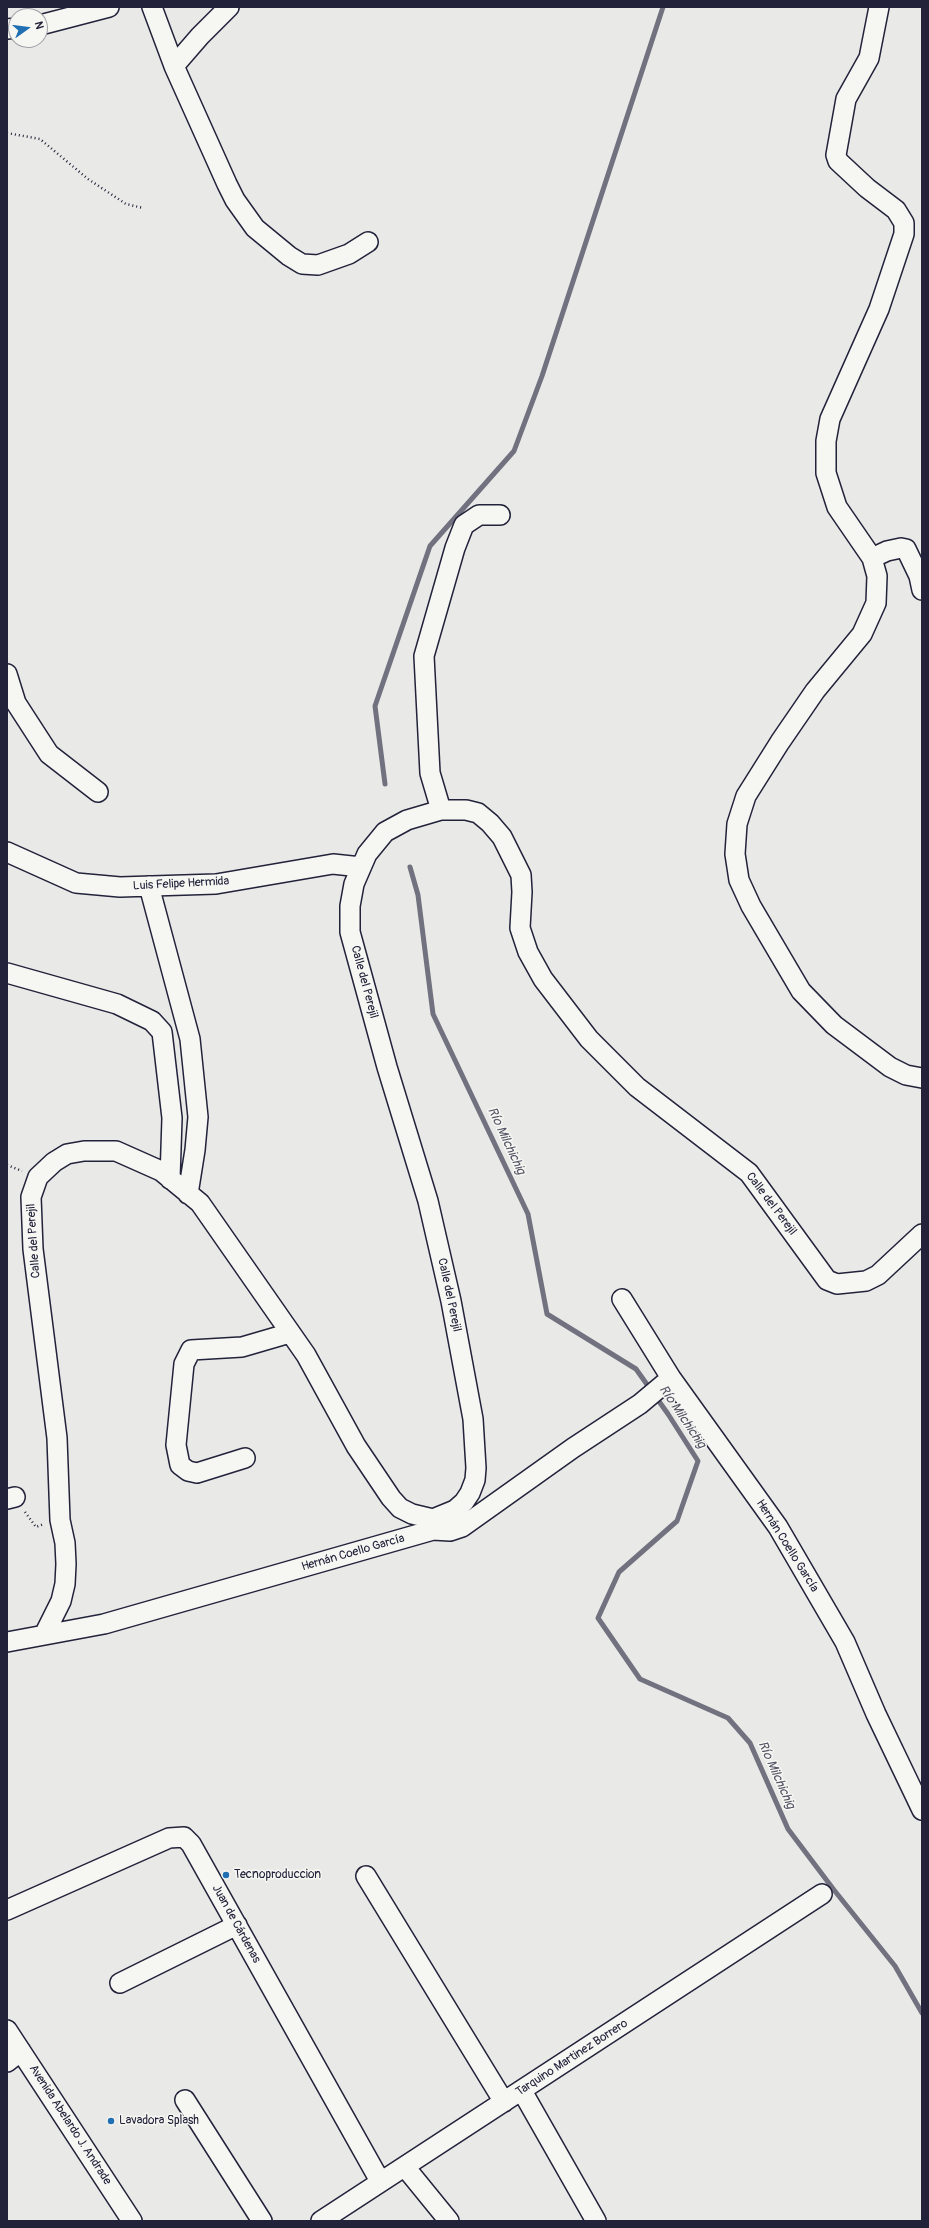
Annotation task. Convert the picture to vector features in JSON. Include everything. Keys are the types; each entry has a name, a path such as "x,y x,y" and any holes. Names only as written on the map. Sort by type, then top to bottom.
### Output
{"street":[{"path":"48,23 109,7"},
{"path":"152,7 174,66 235,200 255,228 288,256 302,264 318,265 349,254 368,242"},
{"path":"174,66 200,36 229,7"},
{"path":"879,7 869,58 846,99 836,155 838,161 866,188 896,210 904,223 904,234 879,309 830,419 826,454 826,473 837,507 872,558 877,576 876,603 862,634 815,691 780,742 746,796 737,824 735,854 739,880 751,906 801,991 834,1025 890,1067 906,1076 922,1078"},
{"path":"441,810 430,773 424,656 455,548 464,525 479,515 500,515"},
{"path":"872,558 887,551 901,548 906,549 920,576 922,590"},
{"path":"7,674 16,703 49,754 98,792"},
{"name":"Calle del Perejil","path":"44,1636 61,1601 65,1584 66,1564 65,1543 60,1520 57,1438 33,1248 31,1197 38,1177 54,1162 67,1154 84,1151 116,1151 161,1171 200,1203 306,1355 356,1446 391,1498 400,1508 433,1525 455,1510 464,1502 470,1493 475,1480 476,1468 473,1419 451,1301 428,1201 386,1066 350,932 350,906 354,884 367,854 385,832 407,820 441,810 466,810 478,813 502,837 521,875 522,892 520,928 528,952 543,979 589,1039 637,1086 749,1173 827,1280 837,1284 866,1282 878,1275 922,1234"},
{"name":"Luis Felipe Hermida","path":"7,852 76,883 120,887 216,884 333,864 362,867"},
{"path":"149,886 190,1039 198,1117 196,1150 188,1194"},
{"path":"7,973 116,1004 152,1021 162,1032 172,1118 170,1179"},
{"name":"Hernán Coello García","path":"622,1299 666,1382 778,1527 845,1642 876,1714 922,1810"},
{"path":"245,1458 197,1473 188,1471 180,1465 176,1445 184,1364 191,1350 242,1347 290,1333"},
{"name":"Hernán Coello García","path":"7,1642 104,1624 433,1525 450,1531 462,1527 573,1448 640,1404 666,1382"},
{"name":"Juan de Cárdenas","path":"7,1910 169,1838 184,1837 191,1844 380,2182"},
{"path":"366,1876 504,2102"},
{"name":"Tarquino Martinez Borrero","path":"325,2220 380,2182 522,2091 822,1894"},
{"path":"120,1983 237,1925"},
{"name":"Avenida Abelardo J. Andrade","path":"7,2030 14,2057 132,2221"},
{"path":"522,2091 596,2221"},
{"path":"185,2100 262,2221"},
{"path":"405,2167 449,2221"}],"path":[{"path":"7,133 40,139 88,179 126,204 142,208"}],"waterway":[{"path":"385,784 375,706 430,546 514,451 542,376 663,7"},
{"name":"Río Milchichig","path":"410,867 418,895 433,1014 528,1214 547,1314 636,1369 668,1414 698,1461 677,1521 619,1572 598,1618 640,1679 728,1718 750,1743 788,1829 834,1890 895,1966 922,2013"}],"place":[{"name":"Tecnoproduccion","path":"226,1875"},
{"name":"Lavadora Splash","path":"111,2121"}]}
